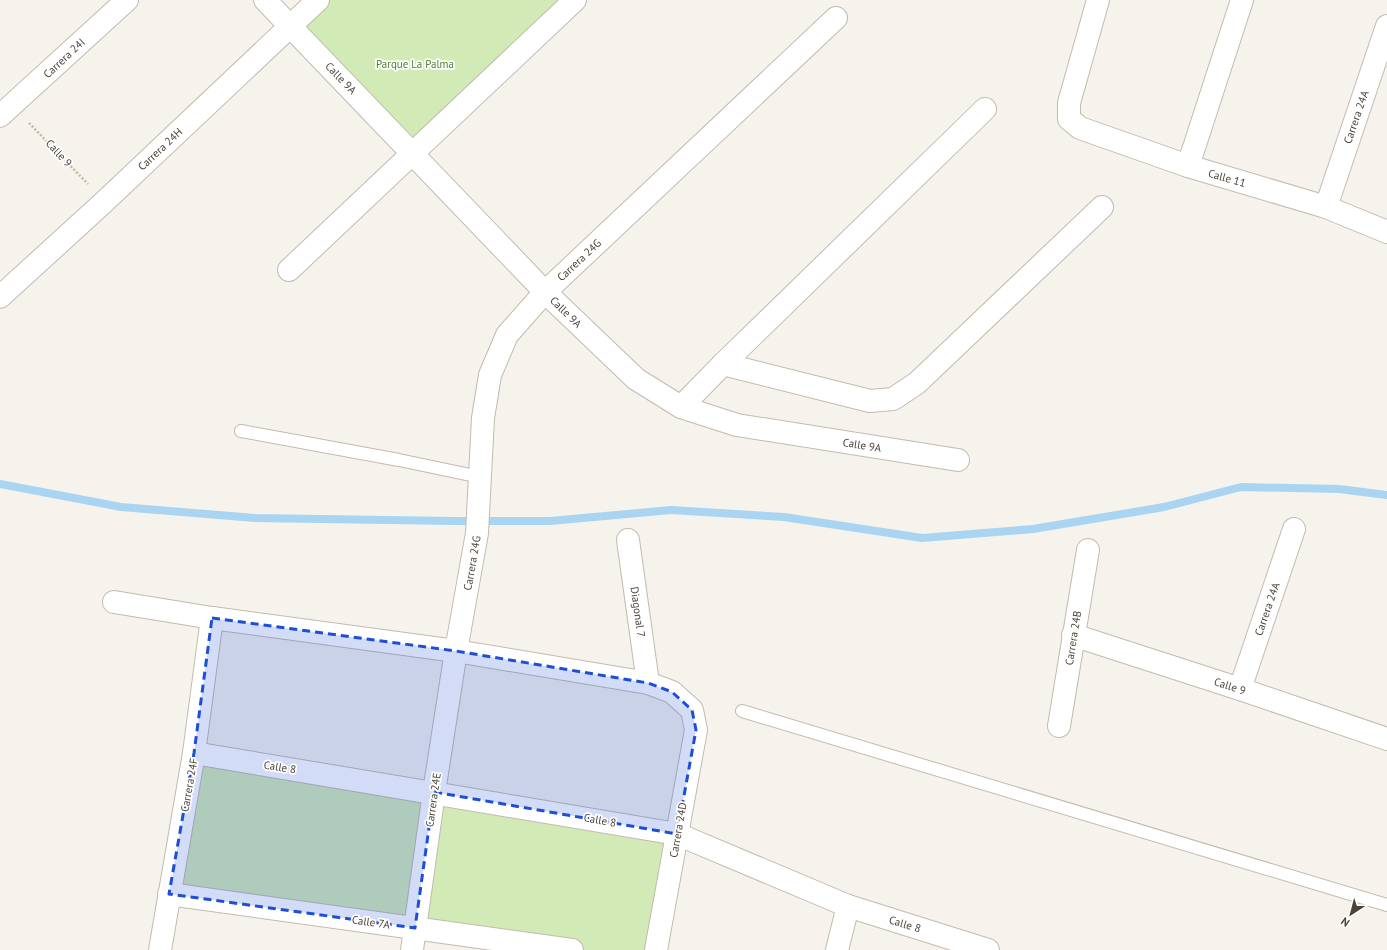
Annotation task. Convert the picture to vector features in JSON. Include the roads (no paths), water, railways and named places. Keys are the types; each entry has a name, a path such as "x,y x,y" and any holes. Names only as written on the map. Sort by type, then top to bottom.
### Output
{"street":[{"name":"Carrera 24I","path":"6,110 127,0"},
{"name":"Calle 9A","path":"265,0 546,292 636,379 681,407 737,425 958,460"},
{"name":"Carrera 24H","path":"0,297 104,202 318,0"},
{"path":"290,270 575,0"},
{"name":"Calle 11","path":"1098,0 1069,103 1069,118 1080,128 1188,166 1326,207 1387,232"},
{"path":"1188,166 1242,0"},
{"name":"Carrera 24G","path":"456,651 477,533 483,418 490,376 507,335 546,292 836,18"},
{"name":"Carrera 24A","path":"1326,207 1387,26"},
{"path":"681,407 723,364 985,109"},
{"path":"723,364 870,401 893,399 917,383 1102,207"},
{"name":"Carrera 24A","path":"1240,689 1294,529"},
{"name":"Diagonal 7","path":"628,540 648,683"},
{"name":"Carrera 24B","path":"1059,726 1088,550"},
{"path":"114,602 212,618 456,651 648,683"},
{"name":"Carrera 24F","path":"160,950 194,753 212,618"},
{"name":"Calle 9","path":"1073,635 1240,689 1387,739"},
{"name":"Carrera 24E","path":"412,950 434,792 456,651"},
{"name":"Carrera 24D","path":"648,683 672,692 692,710 696,730 656,950"},
{"name":"Calle 8","path":"194,753 434,792 677,834 848,906 988,950"},
{"name":"Calle 7A","path":"169,894 572,950"},
{"path":"837,950 848,906"}],"lane":[{"path":"241,431 399,460 480,477"},
{"path":"742,711 1387,905"}],"waterway":[{"path":"0,484 121,507 255,518 550,521 671,510 784,517 922,538 1033,529 1164,507 1241,487 1339,489 1387,495"}],"park label":[{"name":"Parque La Palma","path":"415,64"}]}
